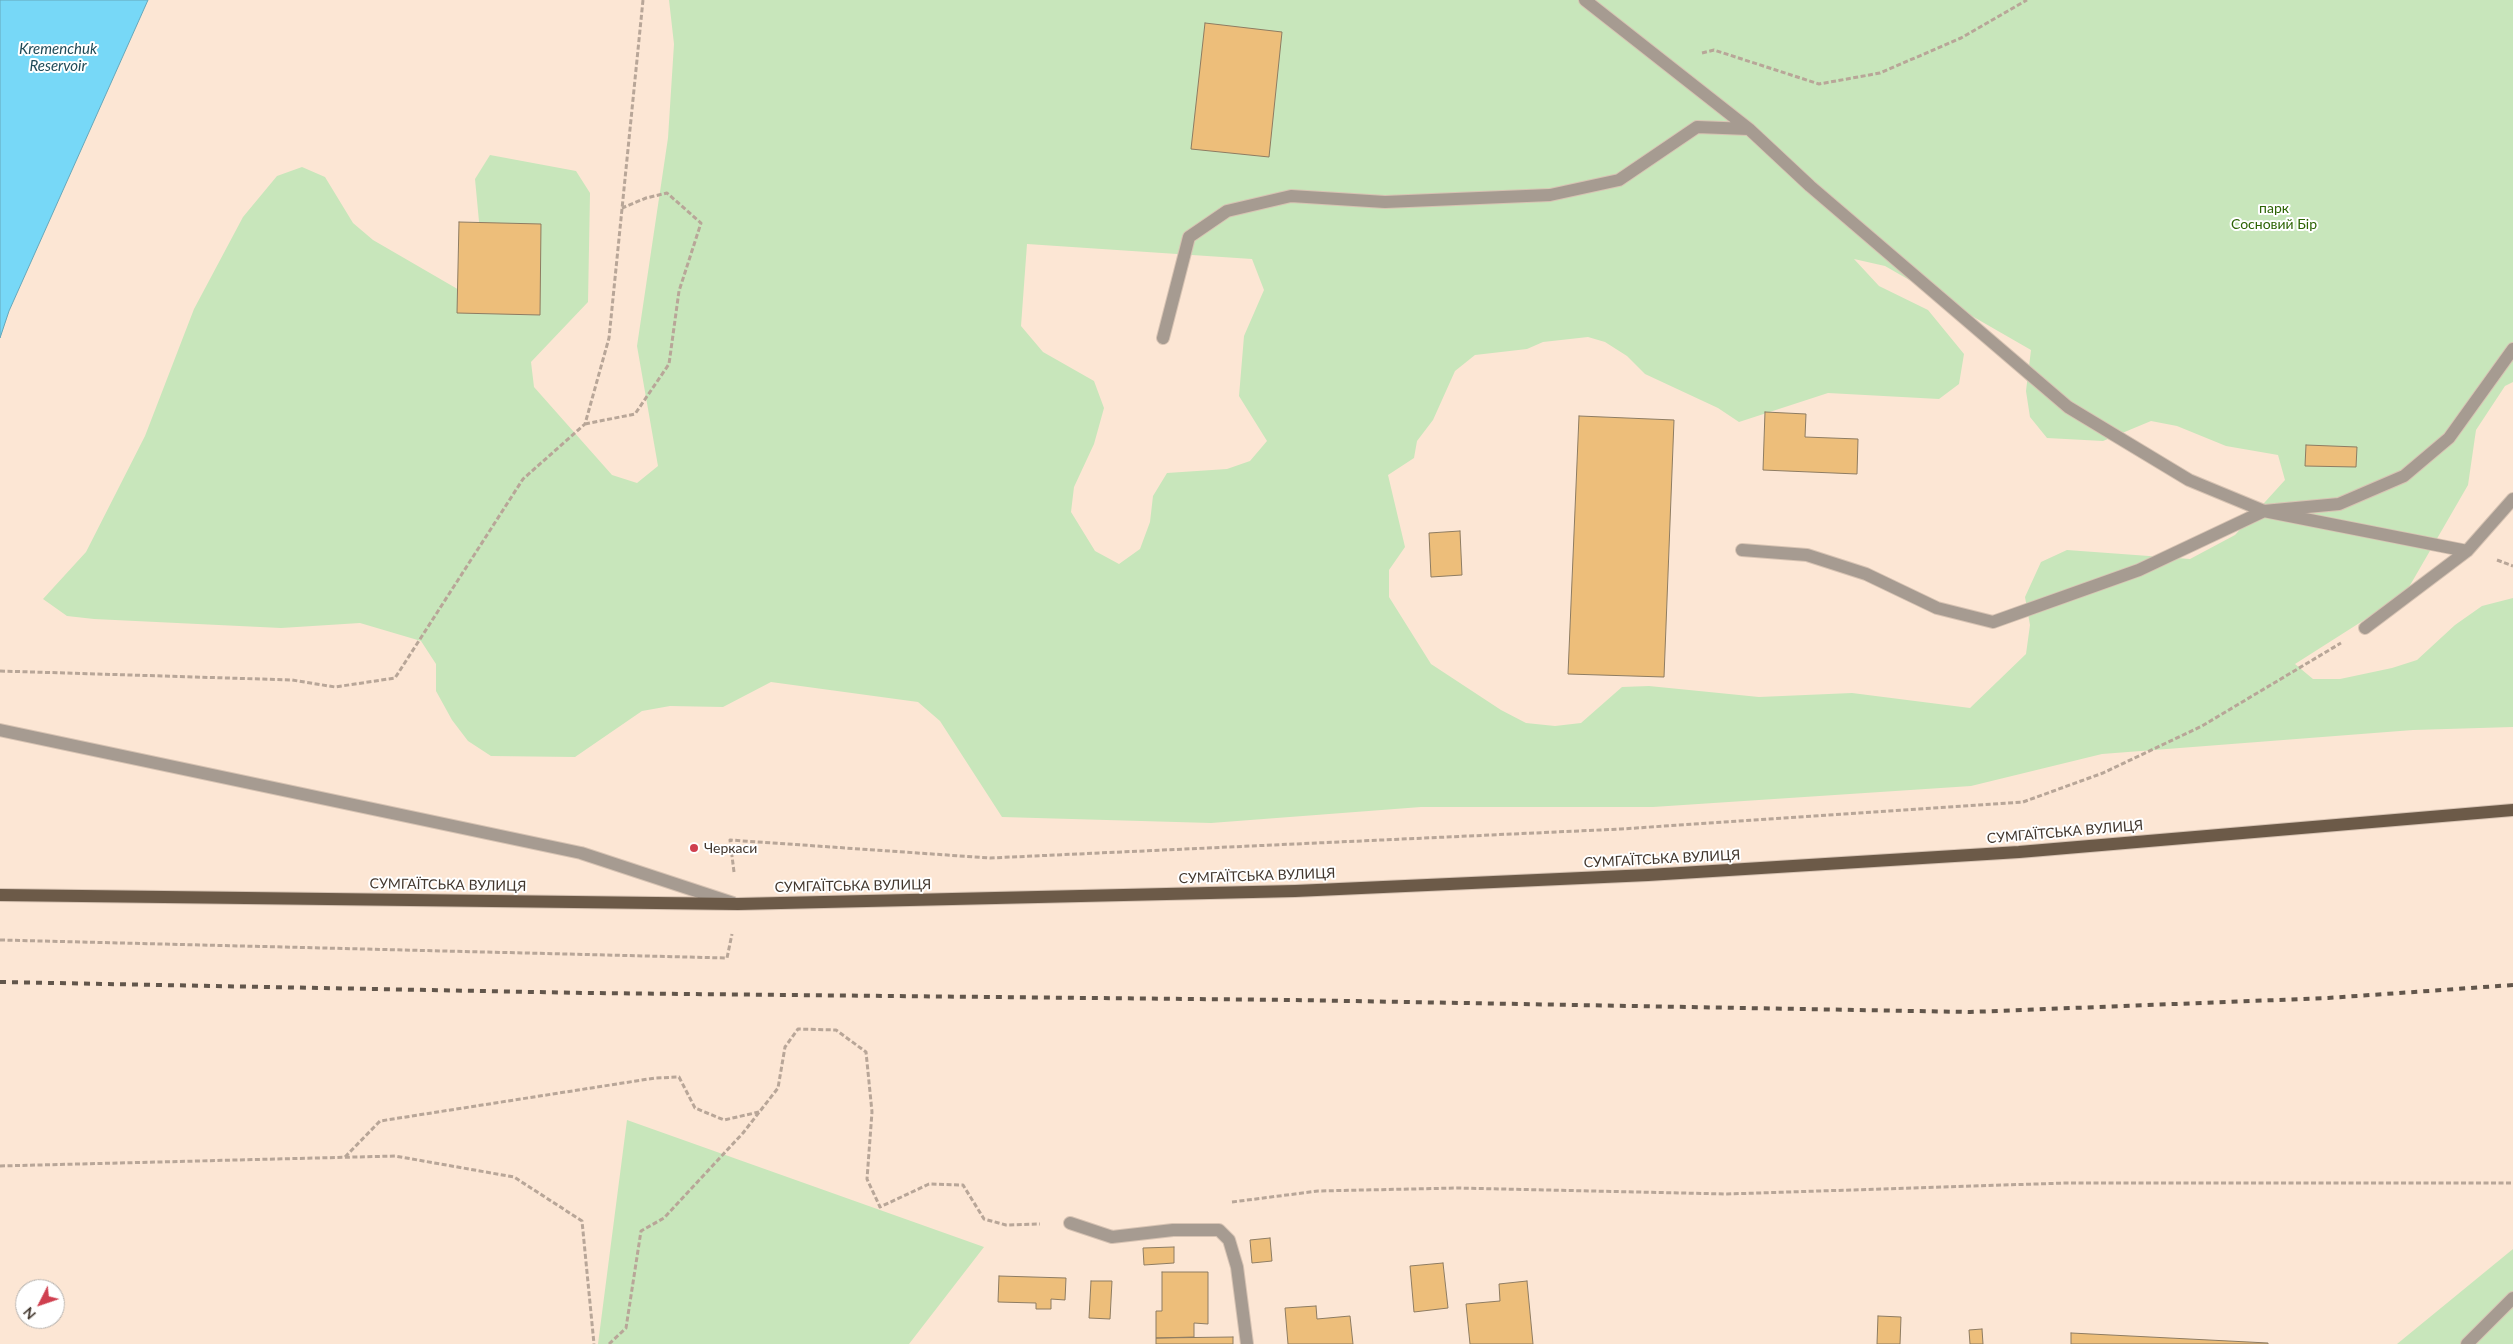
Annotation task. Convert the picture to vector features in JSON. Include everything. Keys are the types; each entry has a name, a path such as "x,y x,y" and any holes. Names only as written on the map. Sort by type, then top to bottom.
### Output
{"main road":[{"name":"СУМГАЇТСЬКА ВУЛИЦЯ","path":"0,895 738,904 1294,891 1648,875 2019,852 2513,810"}],"lane":[{"path":"1585,0 1749,129 1810,186 2068,407 2189,480 2264,511 2467,551"},
{"path":"1163,338 1189,237 1227,211 1291,196 1385,202 1550,195 1619,180 1697,127 1749,129"},
{"path":"1742,550 1807,555 1866,574 1937,608 1993,622 2139,570 2264,511 2339,504 2404,476 2449,438 2513,349"},
{"path":"2365,628 2467,551 2513,499"},
{"path":"0,730 581,853 738,904"},
{"path":"1070,1223 1112,1237 1173,1230 1220,1230 1229,1240 1237,1267 1247,1344"},
{"path":"2467,1344 2513,1298"}],"path":[{"path":"585,424 609,338 644,0"},
{"path":"1664,63 1714,50 1819,84 1880,73 1961,38 2027,0"},
{"path":"0,671 292,680 335,687 395,678 523,479 585,424 635,414 668,364 679,291 701,223 666,193 646,198 622,208"},
{"path":"2103,773 2202,726 2365,628"},
{"path":"609,1344 626,1328 641,1231 664,1218 742,1133 778,1088 785,1047 798,1029 836,1030 866,1052 872,1112 867,1178 880,1207 928,1184 963,1185 984,1219 1006,1225 1070,1223"},
{"path":"345,1157 380,1121 655,1078 679,1076 695,1108 724,1120 759,1112"},
{"path":"0,1166 395,1156 514,1177 582,1220 594,1344"},
{"path":"1230,1202 1318,1191 1457,1188 1727,1194 2066,1183 2513,1183"}],"green space":[{"name":"парк Сосновий Бір","path":"669,0 2513,0 2513,382 2505,386 2476,430 2468,485 2405,594 2295,664 2313,679 2340,679 2392,668 2417,660 2455,625 2482,606 2513,598 2513,727 2413,730 2102,754 1971,786 1653,807 1421,807 1211,823 1002,817 940,721 918,702 771,682 723,707 670,706 642,711 575,757 491,756 468,741 452,720 436,691 436,664 421,641 360,623 281,628 67,616 43,599 86,552 145,436 194,309 243,217 277,176 302,167 325,177 353,223 373,240 473,298 483,264 475,179 490,155 576,171 590,193 588,302 531,362 534,387 612,475 637,483 658,466 637,346 668,138 674,44","holes":["1027,244 1252,259 1264,290 1244,336 1239,396 1267,441 1250,461 1227,469 1167,473 1153,496 1150,522 1140,549 1119,564 1095,551 1071,512 1074,487 1094,444 1104,408 1094,381 1043,352 1021,326","1854,259 1885,266 2031,350 2026,391 2030,417 2047,438 2103,441 2151,421 2177,426 2226,446 2278,455 2285,480 2235,535 2190,559 2067,550 2041,562 2025,597 2030,625 2026,654 1970,708 1852,693 1759,697 1649,686 1622,687 1581,723 1555,726 1526,723 1501,710 1431,664 1389,597 1389,570 1405,547 1388,475 1414,458 1417,441 1433,420 1455,371 1475,355 1527,349 1543,342 1588,337 1605,342 1627,356 1645,374 1718,408 1739,422 1828,393 1939,399 1959,384 1964,354 1928,310 1879,286"]},
{"path":"627,1120 984,1247 909,1344 598,1344"},
{"path":"2513,1249 2513,1344 2397,1344"}],"water":[{"name":"Kremenchuk Reservoir","path":"0,0 148,0 9,311 0,338"}],"building":[{"path":"1205,23 1282,32 1269,157 1191,149"},
{"path":"459,222 541,224 540,315 457,313"},
{"path":"1765,412 1806,414 1805,437 1858,439 1857,474 1763,470"},
{"path":"1579,416 1674,420 1664,677 1568,674"},
{"path":"2306,445 2357,447 2356,467 2305,466"},
{"path":"1460,531 1462,575 1431,577 1429,533"},
{"path":"1270,1238 1272,1261 1252,1263 1250,1240"},
{"path":"1174,1247 1174,1263 1144,1265 1143,1248"},
{"path":"1443,1263 1448,1308 1414,1312 1410,1266"},
{"path":"1162,1272 1208,1272 1208,1324 1194,1323 1194,1337 1156,1338 1156,1311 1162,1311"},
{"path":"999,1276 1066,1278 1065,1300 1051,1299 1051,1309 1036,1309 1036,1303 998,1302"},
{"path":"1091,1281 1112,1281 1110,1319 1089,1318"},
{"path":"1527,1281 1533,1344 1470,1344 1466,1304 1500,1301 1499,1284"},
{"path":"1316,1306 1317,1319 1350,1316 1353,1344 1288,1344 1285,1308"},
{"path":"1878,1316 1901,1317 1900,1344 1877,1344"},
{"path":"1982,1329 1983,1344 1970,1344 1969,1330"},
{"path":"2071,1333 2268,1343 2268,1344 2071,1344"},
{"path":"1233,1337 1233,1344 1156,1344 1156,1338"}],"railway":[{"path":"0,982 588,993 1294,1000 1970,1012 2328,998 2513,985"}],"place":[{"name":"Черкаси","path":"694,848"}]}
